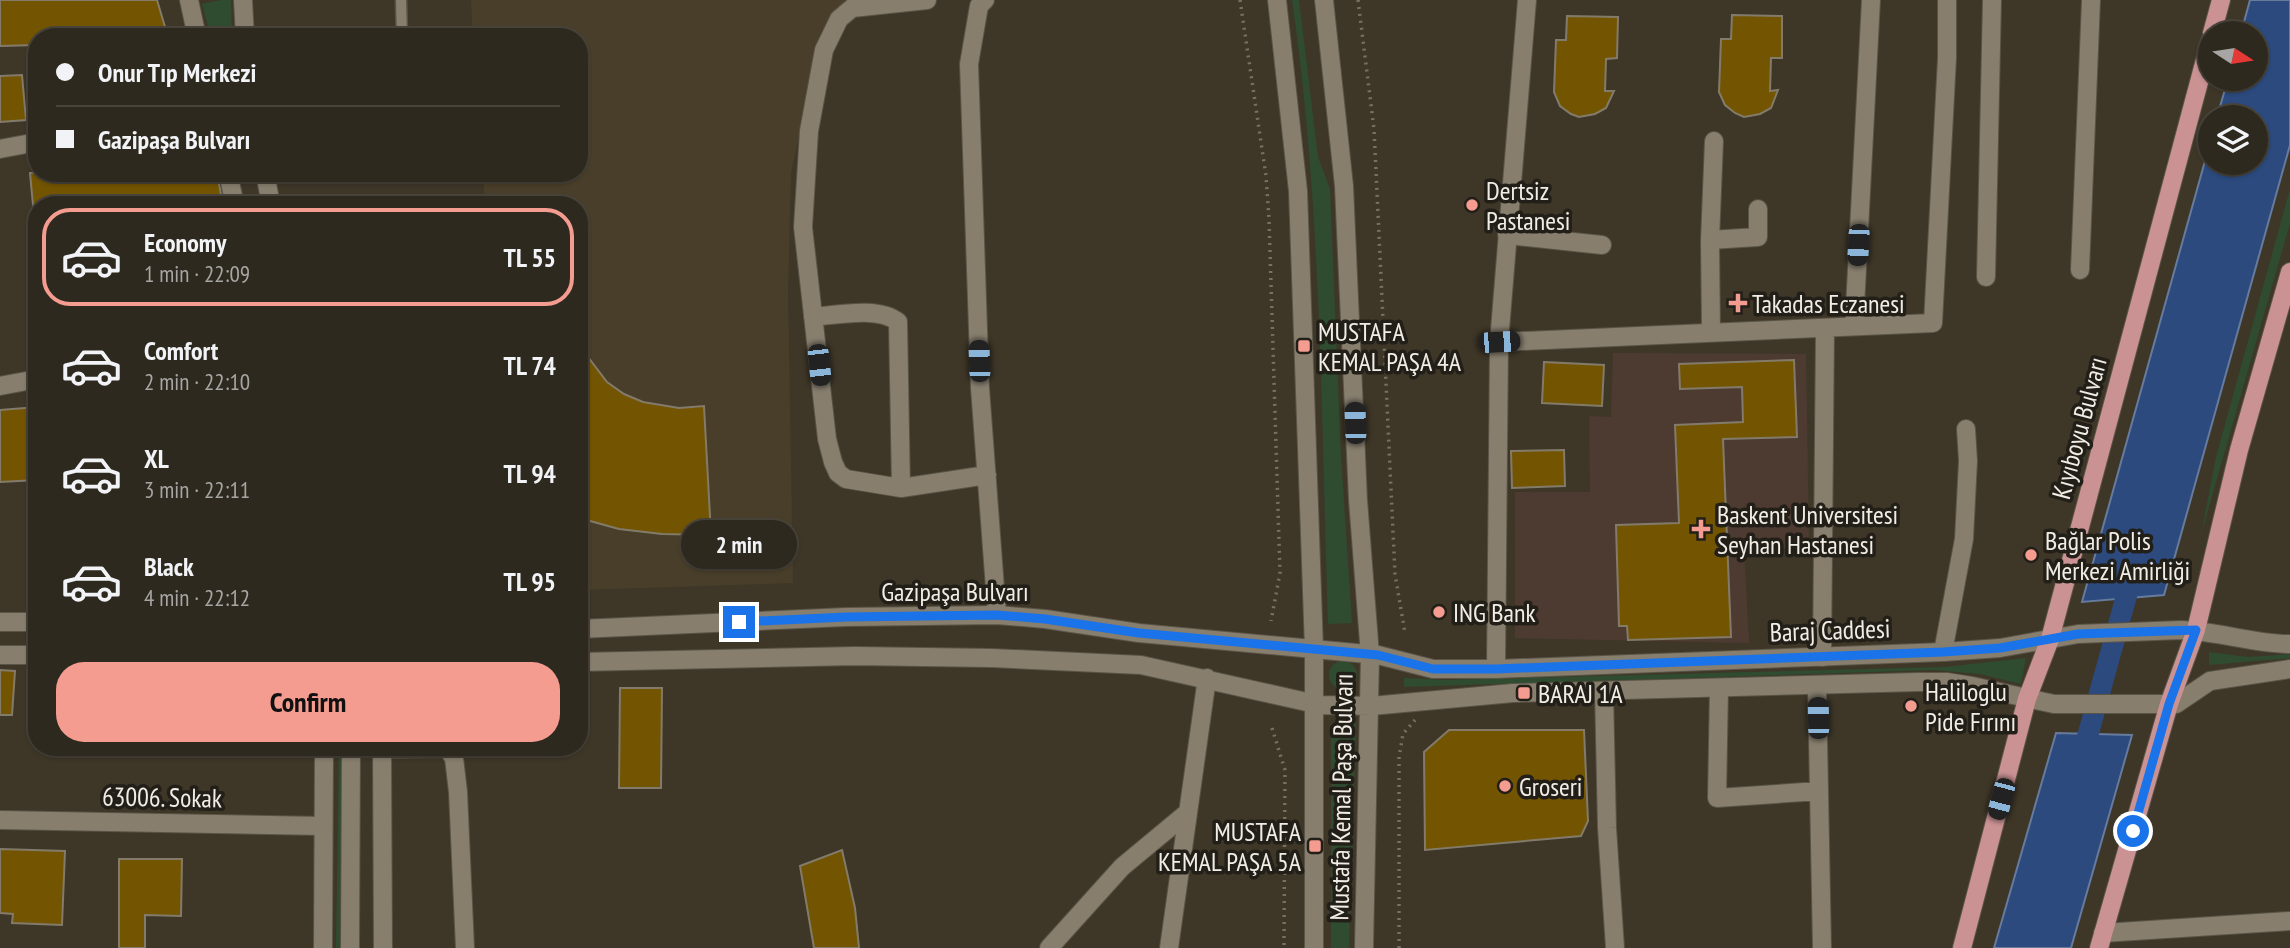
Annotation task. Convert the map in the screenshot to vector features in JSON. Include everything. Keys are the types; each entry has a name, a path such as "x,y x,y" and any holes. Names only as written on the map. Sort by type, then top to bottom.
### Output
{"main road":[{"path":"2216,21 2221,0"},
{"name":"Kıyıboyu Bulvarı","path":"1962,948 2027,699 2050,639 2198,86"},
{"path":"2101,941 2290,272"}],"street":[{"path":"188,0 195,28"},
{"path":"243,0 245,28"},
{"path":"927,0 852,8 839,19 824,50 809,131 803,227 827,439 838,473 846,479 901,488 987,475"},
{"path":"985,0 979,6 969,64 980,388 997,615"},
{"path":"1263,0 1278,5"},
{"name":"Mustafa Kemal Paşa Bulvarı","path":"1324,0 1344,186 1358,500 1370,654 1364,948"},
{"path":"1496,669 1499,342 1527,0"},
{"path":"1854,326 1871,0"},
{"path":"1499,342 1933,323 1947,58 1947,0"},
{"path":"1986,277 1992,0"},
{"path":"2080,270 2091,0"},
{"name":"Mustafa Kemal Paşa Bulvarı","path":"1278,5 1298,191 1314,649 1314,948"},
{"path":"1711,332 1710,240 1714,141"},
{"path":"0,149 28,144"},
{"path":"1710,240 1758,237 1758,209"},
{"path":"1507,235 1602,245"},
{"path":"813,317 878,313 890,315 898,322 901,488"},
{"path":"1822,657 1825,328"},
{"path":"0,386 28,381"},
{"path":"1943,652 1964,538 1968,461 1966,429"},
{"name":"Gazipaşa Bulvarı","path":"588,629 846,617 997,615 1139,633 1370,654"},
{"path":"0,622 28,622"},
{"name":"Baraj Caddesi","path":"1370,654 1433,669 1496,669 1943,652 2000,648 2078,634 2188,630 2255,642 2290,643"},
{"path":"0,655 28,655"},
{"path":"588,662 855,656 992,658 1141,665 1314,704"},
{"name":"Baraj Caddesi","path":"1314,704 1371,706 1513,693 1947,682 2054,704 2176,704 2210,681 2290,668"},
{"path":"1169,948 1207,678"},
{"path":"1817,686 1822,948"},
{"path":"1719,688 1717,798 1819,791"},
{"path":"1604,691 1607,828 1615,948"},
{"path":"323,948 324,756"},
{"path":"350,948 351,756"},
{"path":"382,756 383,948"},
{"path":"453,756 458,792 465,948"},
{"path":"1049,948 1122,867 1187,813"},
{"name":"63006. Sokak","path":"0,820 323,826"},
{"path":"2101,941 2290,920"}],"lane":[{"path":"401,0 402,28"}],"path":[{"path":"1240,0 1266,176 1269,219 1280,573 1271,621"},
{"path":"1358,0 1374,130 1395,574 1405,633"},
{"path":"1399,948 1399,757 1403,734 1419,716 1417,700"},
{"path":"1272,728 1285,770 1284,948"}],"shaded area":[{"path":"471,0 845,0 821,32 791,173 788,293 793,583 588,590 588,196 484,196 484,182 588,182 588,28 473,28"},
{"path":"1613,353 1806,354 1809,548 1744,547 1749,643 1515,638 1515,492 1590,492 1589,416 1611,417"}],"green space":[{"path":"231,0 232,28 209,28 202,4"},
{"path":"1292,0 1299,0 1318,157 1330,189 1341,456 1352,623 1328,624 1315,233 1302,77"},
{"path":"2290,189 2290,223 2201,535 2216,457"},
{"path":"2209,652 2248,657 2290,654 2290,658 2209,665"},
{"path":"2026,658 2021,684 1980,674 1933,670 1404,687 1404,678 1445,680 1944,667"},
{"path":"1343,661 1353,665 1357,675 1353,685 1343,689 1333,685 1329,675 1333,665"},
{"path":"1356,722 1349,948 1331,948 1331,723 1343,726"},
{"path":"339,756 342,756 340,948 336,948"}],"water":[{"path":"2250,0 2290,0 2290,145 2164,595 2082,602 2201,175 2268,175 2268,105 2220,105 2225,91 2268,91 2268,21 2244,21"},
{"path":"2056,733 2132,735 2071,948 1994,948"}],"building":[{"path":"0,0 157,0 165,28 28,28 28,45 0,46"},
{"path":"1732,15 1782,16 1782,58 1771,58 1770,91 1778,90 1771,108 1760,114 1744,117 1735,113 1725,105 1719,92 1721,39 1731,39"},
{"path":"1567,16 1618,17 1617,58 1606,59 1605,91 1614,91 1606,108 1595,114 1579,117 1571,114 1560,106 1554,92 1556,40 1566,40"},
{"path":"22,75 26,120 0,122 0,76"},
{"path":"31,182 219,182 221,196 32,196"},
{"path":"588,357 607,382 624,394 643,402 679,408 704,406 711,535 662,534 619,529 588,520"},
{"path":"1794,360 1797,437 1723,439 1731,637 1628,640 1627,626 1619,626 1616,525 1679,523 1675,425 1743,422 1742,387 1680,389 1679,364"},
{"path":"1544,362 1604,365 1602,406 1542,403"},
{"path":"28,408 28,480 0,482 0,410"},
{"path":"1564,450 1565,486 1512,488 1511,451"},
{"path":"0,670 15,671 12,715 0,715"},
{"path":"620,688 662,688 661,788 619,788"},
{"name":"Groseri","path":"1449,730 1584,730 1588,821 1581,836 1425,850 1424,752"},
{"path":"0,849 65,851 62,925 12,923 13,914 0,913"},
{"path":"842,850 855,908 859,948 814,948 800,866"},
{"path":"119,859 182,859 181,916 145,915 145,948 119,948"}],"waterway":[{"path":"2081,760 2133,572"}],"place":[{"name":"Dertsiz Pastanesi","path":"1472,205"},
{"name":"Takadas Eczanesi","path":"1738,303"},
{"name":"MUSTAFA KEMAL PAŞA 4A","path":"1304,346"},
{"name":"Baskent Universitesi Seyhan Hastanesi","path":"1701,529"},
{"name":"Bağlar Polis Merkezi Amirliği","path":"2031,555"},
{"name":"ING Bank","path":"1439,612"},
{"name":"BARAJ 1A","path":"1524,693"},
{"name":"Haliloglu Pide Fırını","path":"1911,706"},
{"name":"Groseri","path":"1505,786"},
{"name":"MUSTAFA KEMAL PAŞA 5A","path":"1315,846"}],"route":[{"path":"739,622 997,615 1139,633 1378,655 1433,669 1943,652 2000,648 2078,634 2196,630 2169,704 2133,831"}]}
